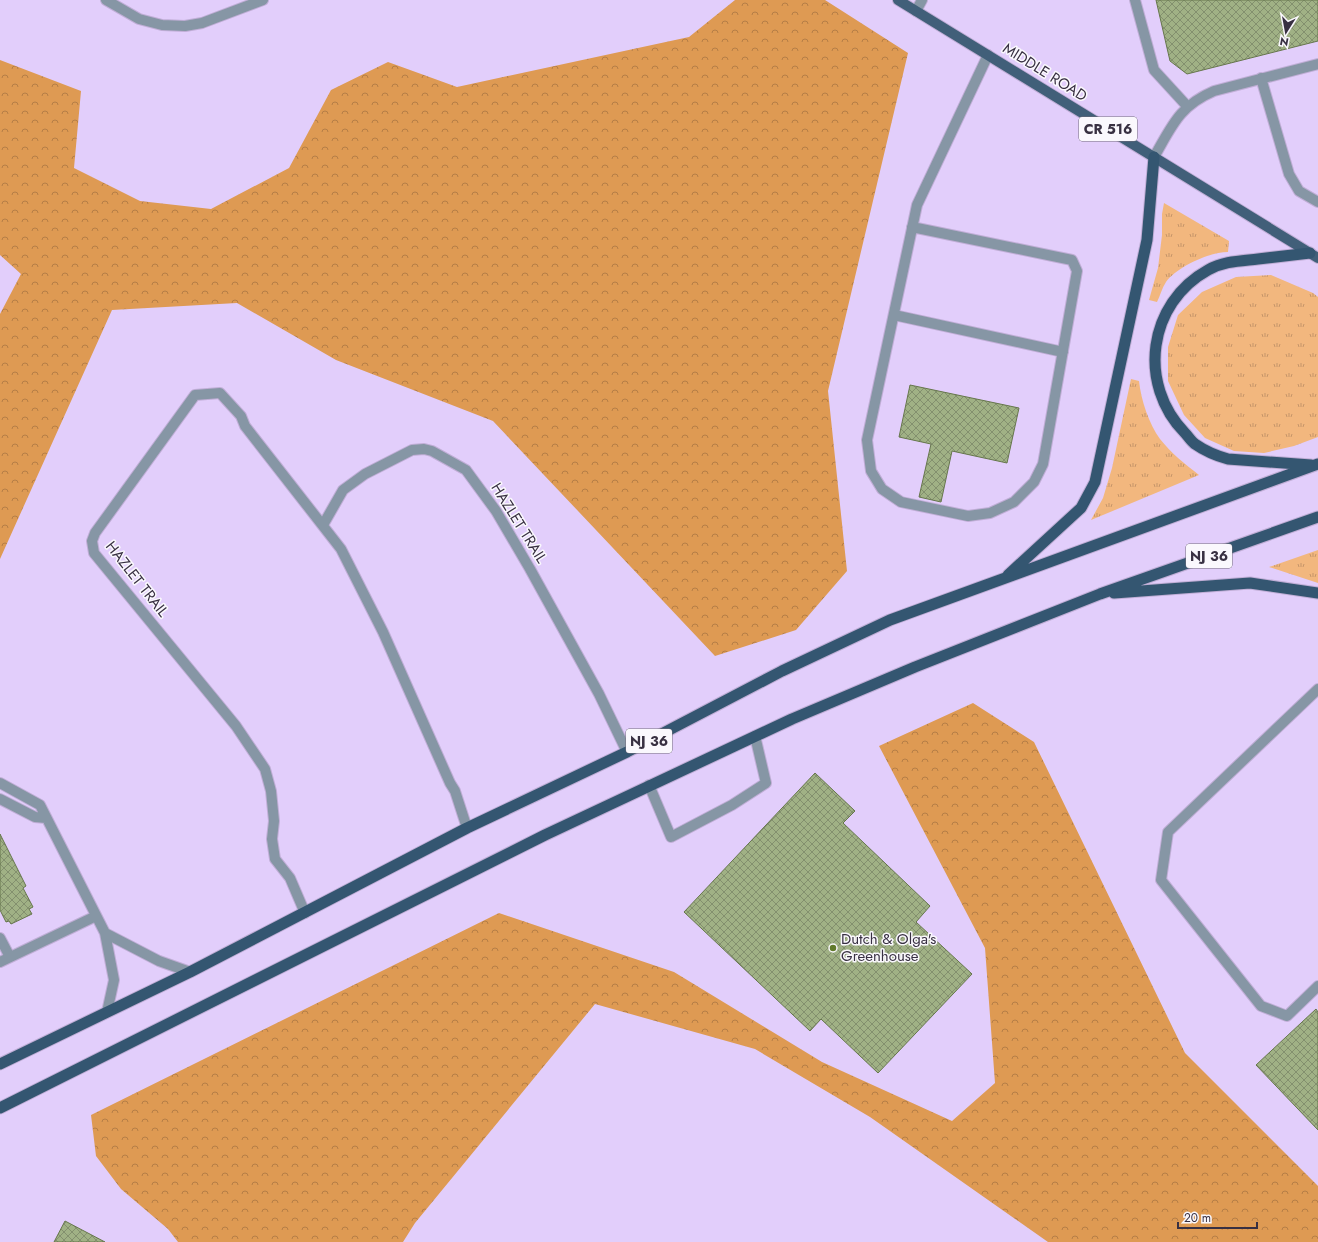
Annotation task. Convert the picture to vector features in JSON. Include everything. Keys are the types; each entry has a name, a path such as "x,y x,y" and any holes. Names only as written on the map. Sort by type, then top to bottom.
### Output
{"highway":[{"path":"1004,579 1081,508 1095,482 1147,240 1154,157"},
{"path":"1314,255 1228,262 1209,270 1188,284 1171,303 1160,327 1155,357 1156,378 1162,400 1176,424 1195,444 1219,456 1228,458 1317,465"},
{"name":"NJ 36","path":"0,1064 190,972 467,828 627,752 782,671 890,620 1317,465"},
{"name":"NJ 36","path":"0,1108 531,842 792,718 908,670 1100,594 1318,518"},
{"path":"1100,594 1250,583 1318,593"}],"main road":[{"name":"MIDDLE ROAD","path":"898,0 1314,255"}],"street":[{"path":"106,0 139,19 162,25 184,26 202,23 263,0"},
{"path":"916,11 922,0"},
{"path":"1135,0 1154,70 1187,106"},
{"path":"912,227 1072,260 1077,271 1043,464 1034,482 1014,502 990,513 968,516 901,502 882,489 871,471 867,440 894,315 912,227 917,205 988,55"},
{"path":"1154,157 1172,124 1187,106 1201,96 1261,78 1318,64"},
{"path":"1261,78 1289,174 1299,191 1318,202"},
{"path":"894,315 1063,352"},
{"name":"HAZLET TRAIL","path":"305,913 290,878 275,859 272,839 274,821 271,791 265,770 236,726 94,553 92,541 95,533 195,395 220,393 240,416 245,426 341,549 383,632 450,783 455,791 467,828"},
{"name":"HAZLET TRAIL","path":"323,525 342,490 365,474 412,450 424,449 432,451 466,470 496,511 527,562 599,694 627,752"},
{"path":"1318,689 1168,832 1161,880 1261,1006 1287,1016 1318,986"},
{"path":"650,785 671,837 732,804 766,783 755,736"},
{"path":"0,783 40,805 105,933 114,980 107,1012"},
{"path":"0,799 35,817 46,818"},
{"path":"0,962 96,916"},
{"path":"105,933 159,961 190,972"},
{"path":"0,938 10,957"}],"green space":[{"path":"735,0 825,0 908,53 828,391 847,571 796,630 715,656 493,421 336,360 237,303 112,310 0,559 0,314 21,274 0,255 0,60 81,91 74,168 140,201 211,209 289,168 331,90 388,62 457,87 689,37"},
{"path":"1164,203 1229,241 1228,252 1194,261 1171,276 1166,282 1157,302 1149,300 1158,268"},
{"path":"1271,275 1313,293 1318,297 1318,437 1294,446 1264,453 1234,451 1205,438 1184,415 1168,381 1168,347 1178,315 1202,292 1236,277"},
{"path":"1131,379 1139,381 1146,412 1160,439 1173,454 1199,475 1091,520 1103,498 1112,468"},
{"path":"1318,550 1318,583 1269,567"},
{"path":"973,703 1034,742 1185,1053 1318,1186 1318,1242 1048,1242 870,1117 755,1049 595,1004 415,1223 403,1242 178,1242 168,1229 121,1189 96,1156 91,1115 499,913 674,972 822,1062 952,1121 995,1083 985,948 879,746"}],"building":[{"path":"1156,0 1318,0 1318,41 1187,74 1170,61"},
{"path":"910,385 1019,408 1007,463 952,451 941,502 919,497 931,444 899,437"},
{"name":"Dutch & Olga's Greenhouse","path":"815,773 855,811 843,823 930,906 916,922 972,974 878,1073 821,1019 810,1031 684,912"},
{"path":"0,834 26,886 23,888 33,907 29,909 32,914 11,924 9,921 6,922 0,910"},
{"path":"1316,1009 1318,1012 1318,1130 1256,1065"},
{"path":"65,1221 105,1242 54,1242"}],"place":[{"name":"Dutch & Olga's Greenhouse","path":"833,948"}]}
